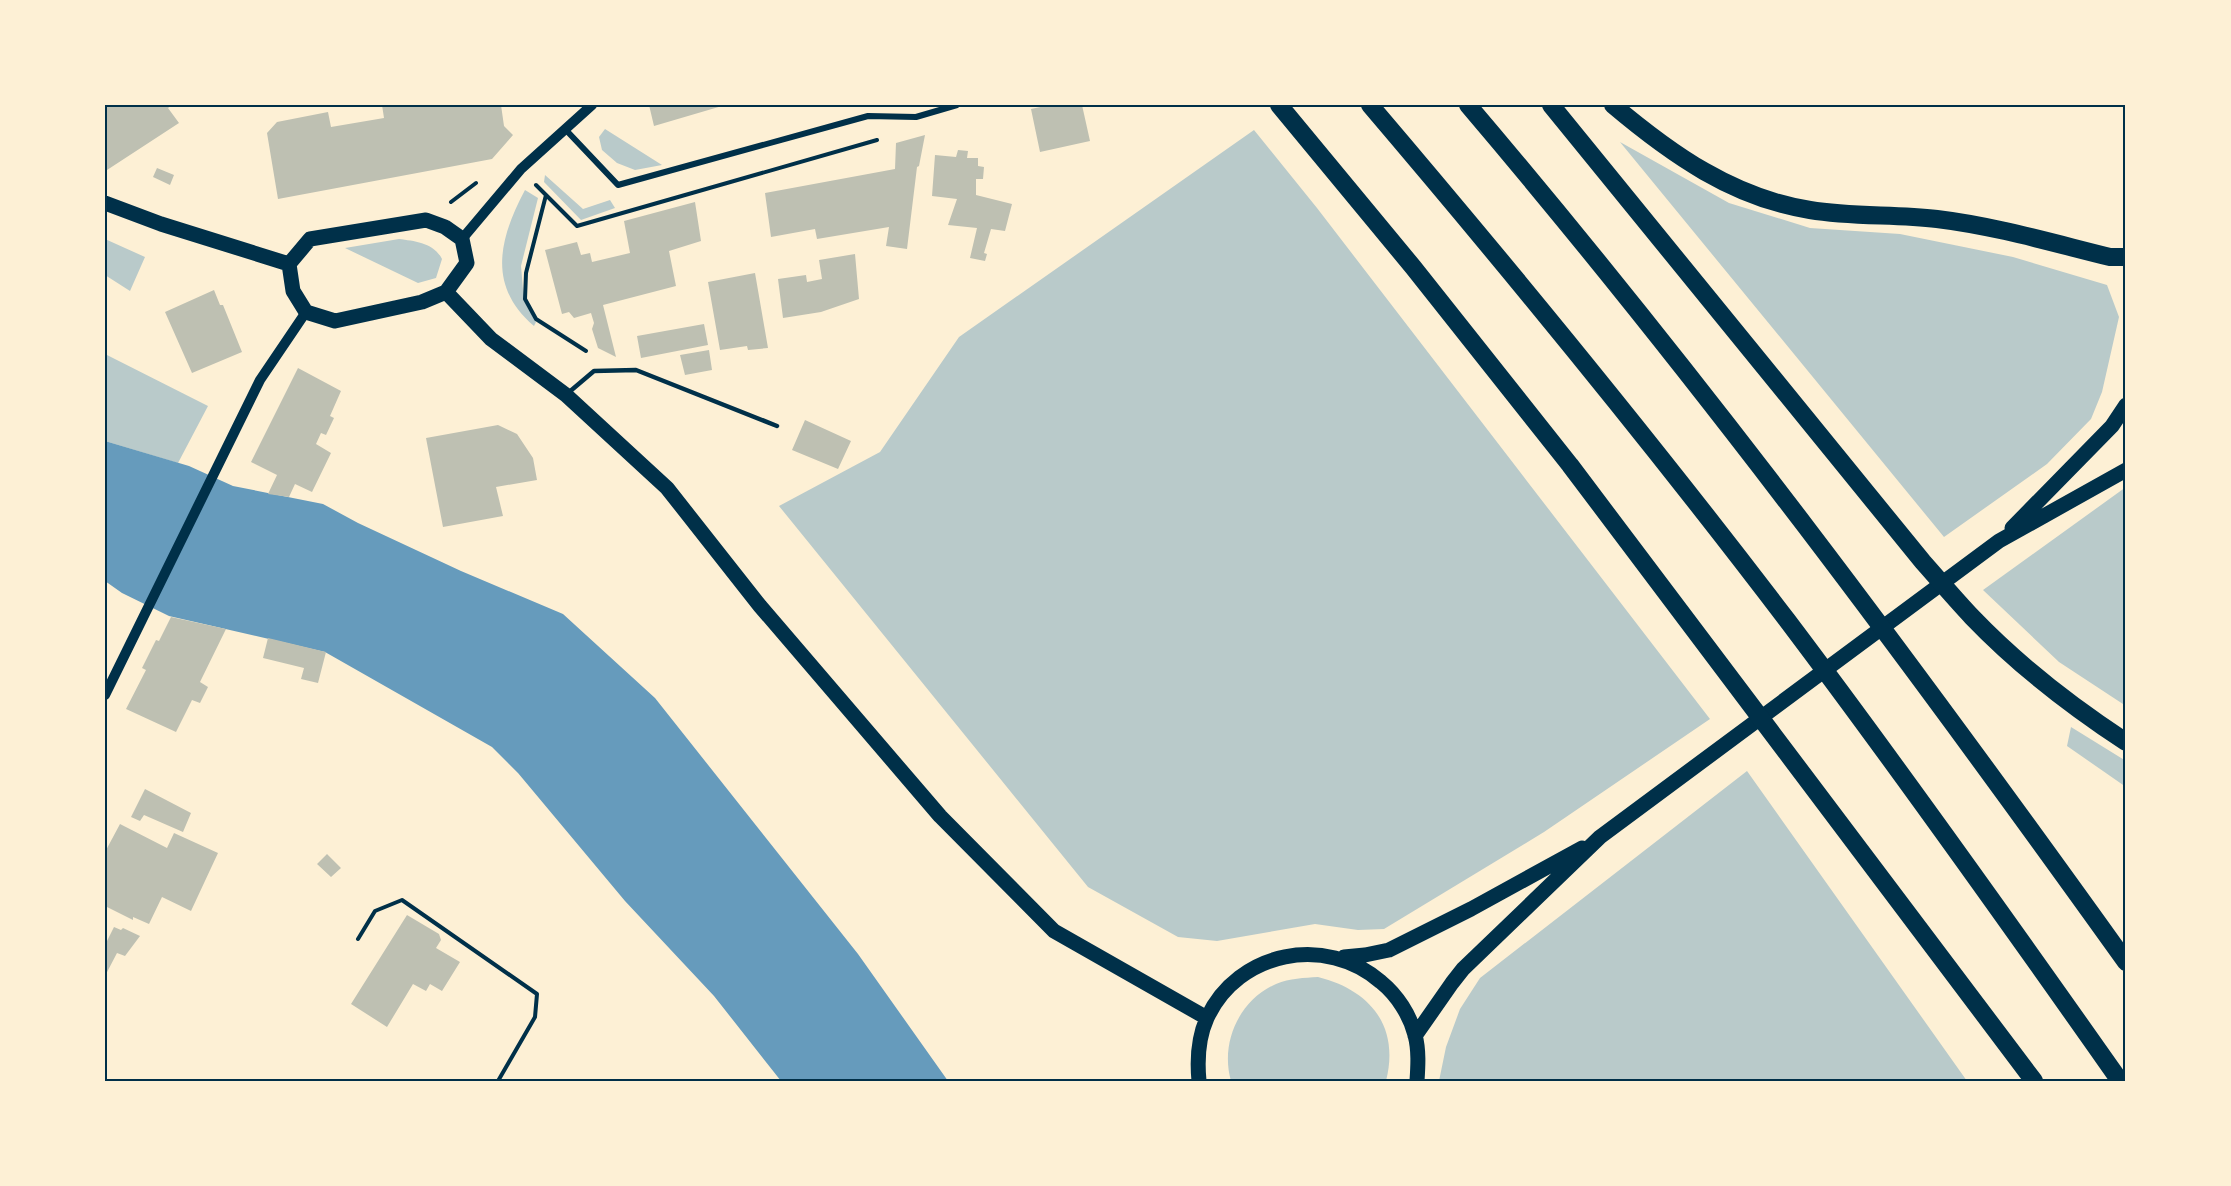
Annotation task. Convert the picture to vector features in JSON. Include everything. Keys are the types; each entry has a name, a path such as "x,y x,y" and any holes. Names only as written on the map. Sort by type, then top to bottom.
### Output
{"highway":[{"path":"1280,105 1413,267 1570,465 2034,1081"},
{"path":"1370,105 1480,235 1786,620 1990,896 2120,1081"},
{"path":"1468,105 1698,386 1952,723 2126,962"},
{"path":"1551,105 1923,562 1966,610 2016,659 2090,718 2126,742"},
{"path":"1613,105 1668,150 1689,164 1742,190 1781,204 1812,210 1938,219 2015,233 2110,257 2126,257"},
{"path":"1964,988 2019,1081"}],"main road":[{"path":"105,202 161,224 289,264"},
{"path":"426,220 445,227 462,239 467,263 446,292 422,302 335,321 306,312 293,291 289,264 310,239 426,220"},
{"path":"446,292 491,339 566,394 667,488 760,606 940,816 1054,931 1207,1018"},
{"path":"1999,541 2112,426 2126,405"},
{"path":"1415,1036 1463,969 1600,837 1999,541 2126,470"},
{"path":"1199,1081 1197,1060 1200,1039 1207,1018 1229,987 1261,964 1279,957 1298,954 1337,957 1389,950 1471,909 1600,837"},
{"path":"1337,957 1372,974 1387,986 1404,1009 1415,1036 1418,1060 1417,1081"}],"street":[{"path":"462,239 520,169 592,105"},
{"path":"565,129 618,185 868,117 916,117 957,105"},
{"path":"105,694 260,380 306,312"}],"lane":[{"path":"566,394 594,371 636,370 777,426"}],"path":[{"path":"520,169 577,226 910,130 916,117"},
{"path":"546,195 526,273 525,299 536,319 597,358 605,371"},
{"path":"358,939 375,911 402,900 537,994 535,1017 498,1081"}],"shaded area":[{"path":"605,129 662,165 635,170 617,163 602,150 599,137"},
{"path":"1254,130 1317,208 1710,719 1544,832 1384,929 1358,930 1315,924 1217,941 1178,937 1088,887 779,506 880,452 959,337"},
{"path":"1620,142 1729,203 1810,228 1900,234 2013,257 2107,285 2119,317 2102,392 2091,419 2047,464 1944,537"},
{"path":"545,175 583,209 610,200 615,208 581,220 544,182"},
{"path":"525,190 538,198 521,266 524,301 536,322 534,326 519,311 509,295 502,261 509,226"},
{"path":"105,239 145,257 130,291 105,275"},
{"path":"399,239 424,244 439,254 442,259 436,278 418,283 345,248"},
{"path":"105,354 208,406 178,463 105,441"},
{"path":"2126,487 2126,706 2059,662 1983,590"},
{"path":"2071,727 2126,761 2126,787 2067,746"},
{"path":"1747,771 1967,1081 1439,1081 1446,1047 1460,1009 1480,978"},
{"path":"1318,977 1353,991 1377,1013 1389,1043 1386,1081 1231,1081 1228,1052 1231,1038 1236,1024 1252,1001 1263,991 1281,982"}],"water":[{"path":"105,441 189,466 233,486 323,504 358,523 461,571 563,614 655,698 858,954 948,1081 781,1081 714,996 625,901 518,773 492,747 325,652 169,616 122,593 105,581"}],"building":[{"path":"109,105 172,105 168,108 179,123 107,170 105,168 105,108"},
{"path":"382,105 432,105 432,107 501,105 504,126 513,135 492,159 278,199 267,133 277,122 328,112 331,127 384,118"},
{"path":"649,105 721,105 722,106 654,126"},
{"path":"1050,105 1082,105 1090,141 1040,152 1031,109"},
{"path":"925,135 917,167 907,249 886,246 889,227 817,239 815,229 771,237 765,193 895,169 896,143"},
{"path":"958,150 968,151 967,158 978,158 978,166 984,167 983,179 976,179 976,195 1012,204 1005,231 991,229 984,253 987,254 985,261 970,258 977,228 948,225 957,199 932,196 935,155 956,157"},
{"path":"157,168 174,175 170,185 153,177"},
{"path":"695,202 701,241 669,251 676,286 603,305 616,357 598,348 592,329 594,323 591,313 574,318 569,312 562,314 545,250 577,242 581,255 590,253 592,262 630,253 624,221"},
{"path":"855,254 859,299 821,312 783,318 778,279 806,275 807,282 822,279 819,260"},
{"path":"755,273 768,348 748,350 747,346 720,350 708,282"},
{"path":"214,290 220,305 223,305 242,352 192,373 165,312"},
{"path":"704,324 708,345 641,358 637,336"},
{"path":"709,350 712,370 685,375 680,355"},
{"path":"298,368 341,391 330,416 334,418 326,435 321,433 316,444 331,453 312,492 295,484 289,497 268,494 277,475 251,462"},
{"path":"805,420 851,441 838,469 792,450"},
{"path":"498,425 517,434 533,458 537,480 496,487 503,516 443,527 426,438"},
{"path":"171,617 226,629 200,682 208,687 200,703 192,700 176,732 126,709 146,670 142,668"},
{"path":"268,638 326,652 318,683 301,679 304,668 263,658"},
{"path":"145,789 191,813 183,832 144,815 140,821 131,817"},
{"path":"120,824 167,848 174,833 218,853 191,911 162,897 149,924 133,917 133,920 105,906 105,852"},
{"path":"327,854 341,868 331,877 317,864"},
{"path":"407,915 439,934 441,940 436,948 460,962 442,991 430,984 426,991 413,984 387,1027 351,1004"},
{"path":"114,927 121,930 123,928 140,936 125,956 117,953 105,976 105,945"}]}
